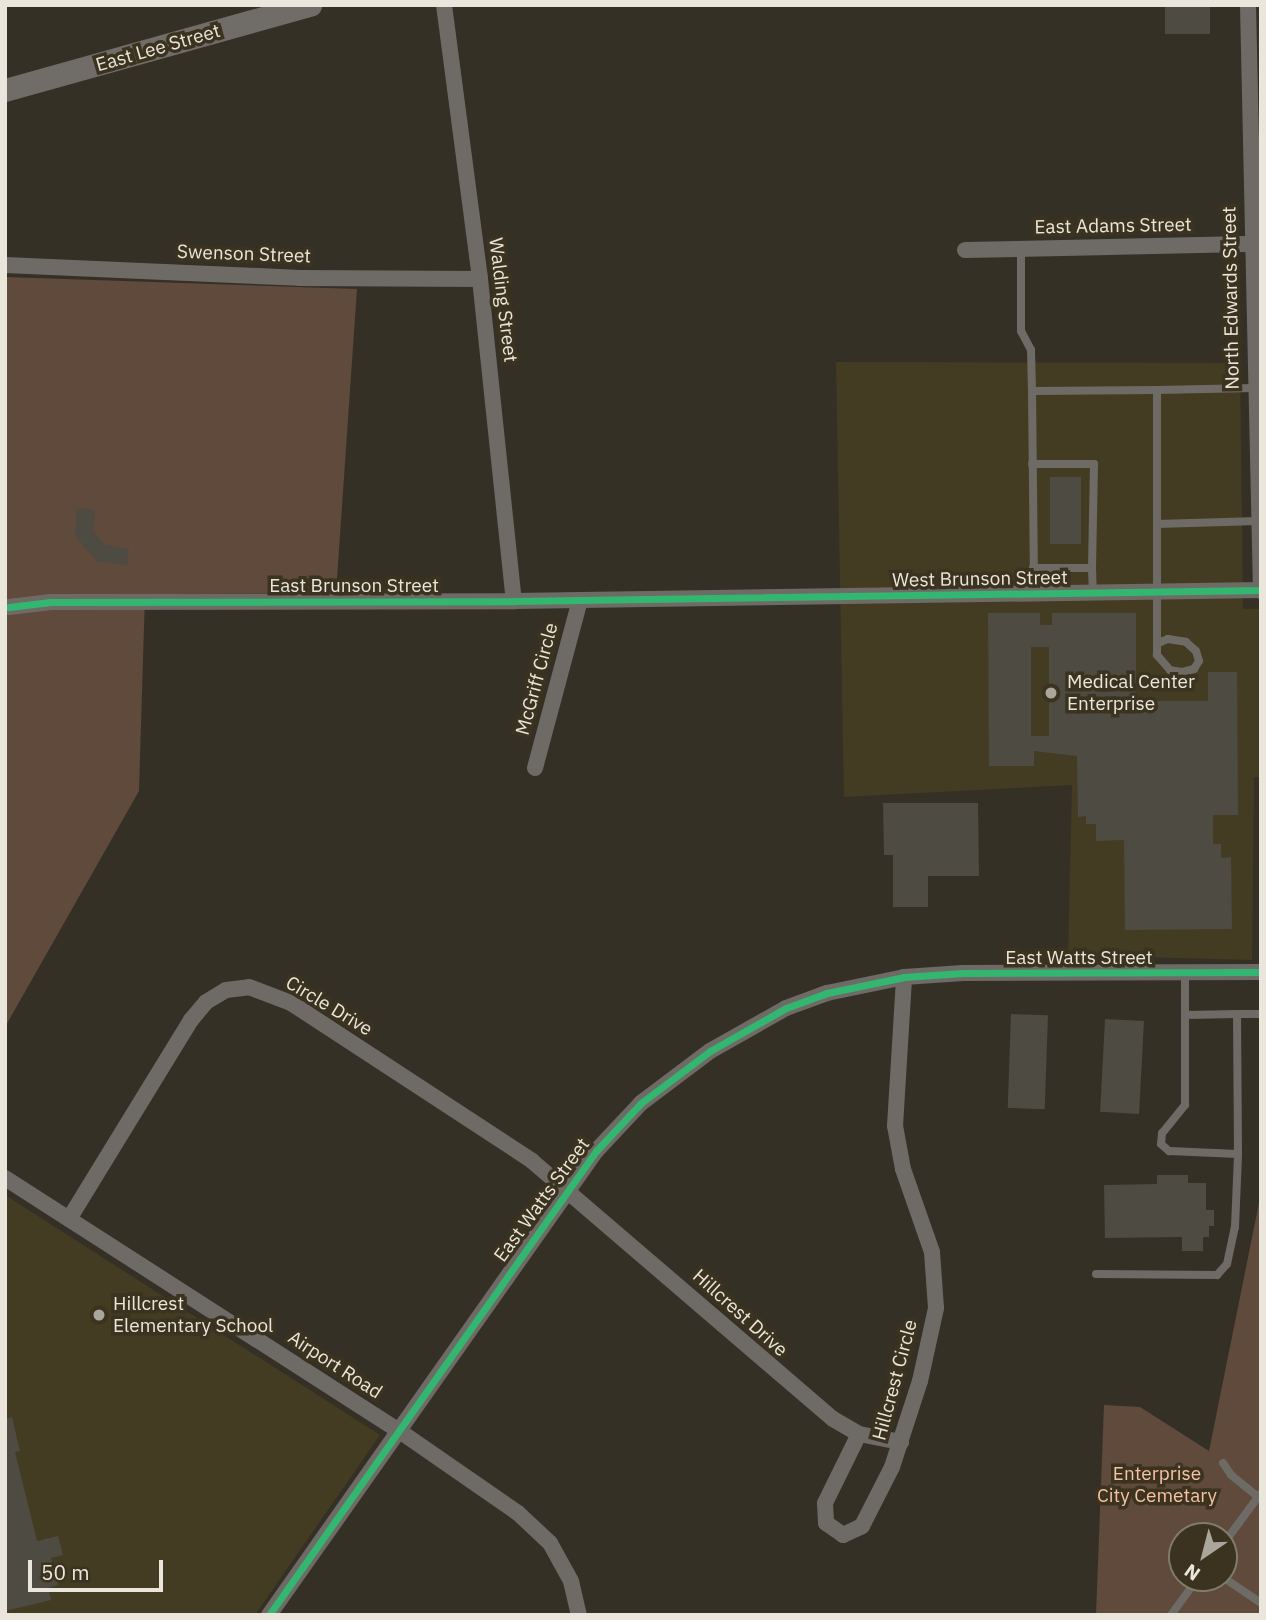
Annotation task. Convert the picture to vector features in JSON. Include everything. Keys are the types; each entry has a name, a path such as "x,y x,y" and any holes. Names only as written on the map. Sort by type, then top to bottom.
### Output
{"main road":[{"name":"East Lee Street","path":"5,90 310,5"}],"street":[{"name":"Walding Street","path":"444,5 480,279 514,601"},
{"name":"North Edwards Street","path":"1248,5 1261,590"},
{"name":"East Adams Street","path":"965,250 1255,244"},
{"name":"Swenson Street","path":"5,264 300,278 480,279"},
{"name":"West Brunson Street","path":"700,599 1261,590"},
{"name":"East Brunson Street","path":"9,607 51,602 700,599"},
{"name":"McGriff Circle","path":"535,768 580,600"},
{"name":"East Watts Street","path":"269,1615 566,1189 641,1103 674,1075 747,1027 827,993 904,977 963,973 1261,972"},
{"name":"Hillcrest Circle","path":"859,1434 825,1503 826,1523 843,1535 863,1526 901,1442 929,1345 937,1282 895,1126 904,977"},
{"name":"Circle Drive","path":"69,1219 191,1020 206,1002 226,990 249,987 291,1003 532,1161 566,1189"},
{"name":"Airport Road","path":"5,1178 398,1430 518,1513 550,1544 575,1595 579,1615"},
{"name":"Hillcrest Drive","path":"566,1189 806,1398 859,1434 901,1442"}],"lane":[{"path":"1021,249 1021,331 1031,350 1034,593"},
{"path":"1032,391 1255,388"},
{"path":"1157,390 1157,655 1170,670 1194,669 1199,661 1186,642 1168,639 1158,643"},
{"path":"1032,464 1094,464 1093,592"},
{"path":"1157,524 1258,521"},
{"path":"1033,568 1092,568"},
{"path":"1185,973 1185,1105 1162,1133 1161,1144 1169,1151 1238,1154"},
{"path":"1097,1274 1217,1275 1227,1264 1235,1227 1238,1154 1237,1014"},
{"path":"1185,1015 1261,1014"},
{"path":"1223,1462 1231,1475 1260,1496 1238,1525"},
{"path":"1238,1587 1261,1603"},
{"path":"1171,1615 1188,1592"}],"shaded area":[{"name":"Medical Center Enterprise","path":"836,362 1240,363 1243,609 1261,609 1261,777 1254,777 1252,960 1068,955 1072,785 844,797"},
{"name":"Hillcrest Elementary School","path":"5,1195 380,1435 255,1615 5,1615"}],"green space":[{"path":"5,277 357,289 336,593 145,594 139,791 5,1027"},
{"name":"Enterprise City Cemetary","path":"1261,1193 1261,1615 1096,1615 1104,1405 1140,1407 1209,1451"}],"building":[{"path":"1165,5 1210,5 1210,34 1165,34"},
{"path":"1050,477 1081,477 1081,544 1050,544"},
{"path":"77,508 95,510 93,531 105,545 129,549 127,565 97,561 75,536"},
{"path":"988,613 1040,613 1040,625 1052,625 1052,613 1136,613 1136,696 1153,701 1208,701 1208,672 1237,672 1238,815 1213,815 1213,844 1221,844 1221,858 1231,857 1232,929 1125,930 1124,840 1096,841 1096,824 1086,824 1086,816 1078,817 1077,756 1034,751 1034,766 989,766","holes":["1031,647 1049,647 1049,736 1031,736"]},
{"path":"883,803 978,803 979,876 928,876 928,907 893,907 893,855 884,855"},
{"path":"1011,1014 1048,1015 1045,1109 1008,1108"},
{"path":"1105,1019 1144,1021 1139,1114 1100,1112"},
{"path":"1157,1175 1188,1175 1188,1183 1206,1183 1206,1210 1214,1210 1214,1226 1209,1226 1209,1237 1203,1237 1203,1251 1182,1251 1182,1237 1105,1238 1104,1185 1157,1184"},
{"path":"12,1417 20,1451 15,1452 37,1541 58,1536 63,1555 51,1558 58,1585 48,1588 51,1600 5,1611 5,1419"}],"cycle path":[{"path":"9,607 51,602 514,601 1261,590"},
{"path":"269,1615 596,1151 641,1103 710,1051 786,1008 827,993 904,977 963,973 1261,972"}],"place":[{"name":"Medical Center Enterprise","path":"1051,693"},
{"name":"Hillcrest Elementary School","path":"99,1315"}]}
